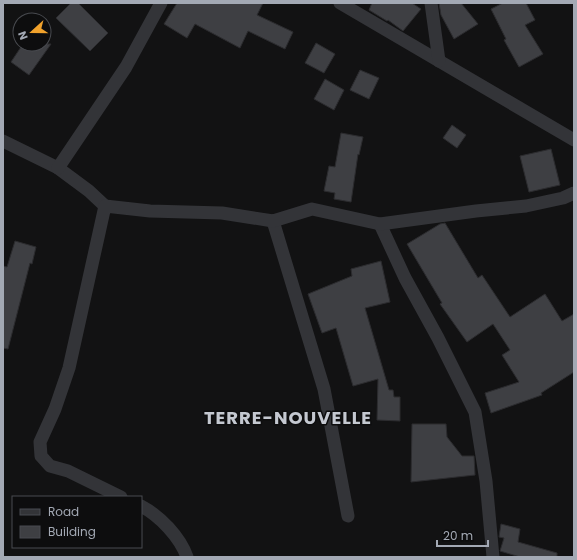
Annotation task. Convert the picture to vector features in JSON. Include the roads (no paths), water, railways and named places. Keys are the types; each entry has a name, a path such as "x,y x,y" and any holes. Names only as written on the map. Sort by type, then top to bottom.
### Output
{"street":[{"path":"58,168 126,67 161,3"},
{"path":"340,3 574,140"},
{"path":"431,3 439,61"},
{"path":"3,141 58,168 89,191 105,206 150,211 222,213 273,221 312,210 380,224 526,206 563,198 574,194"},
{"path":"105,206 69,368 55,409 40,442 40,456 50,466 68,471 119,496"},
{"path":"273,221 324,389 348,516"},
{"path":"380,224 405,278 438,338 475,412 486,481 493,557"},
{"path":"142,507 148,510 176,535 187,557"}],"district":[{"name":"TERRE-NOUVELLE","path":"288,418"}]}
